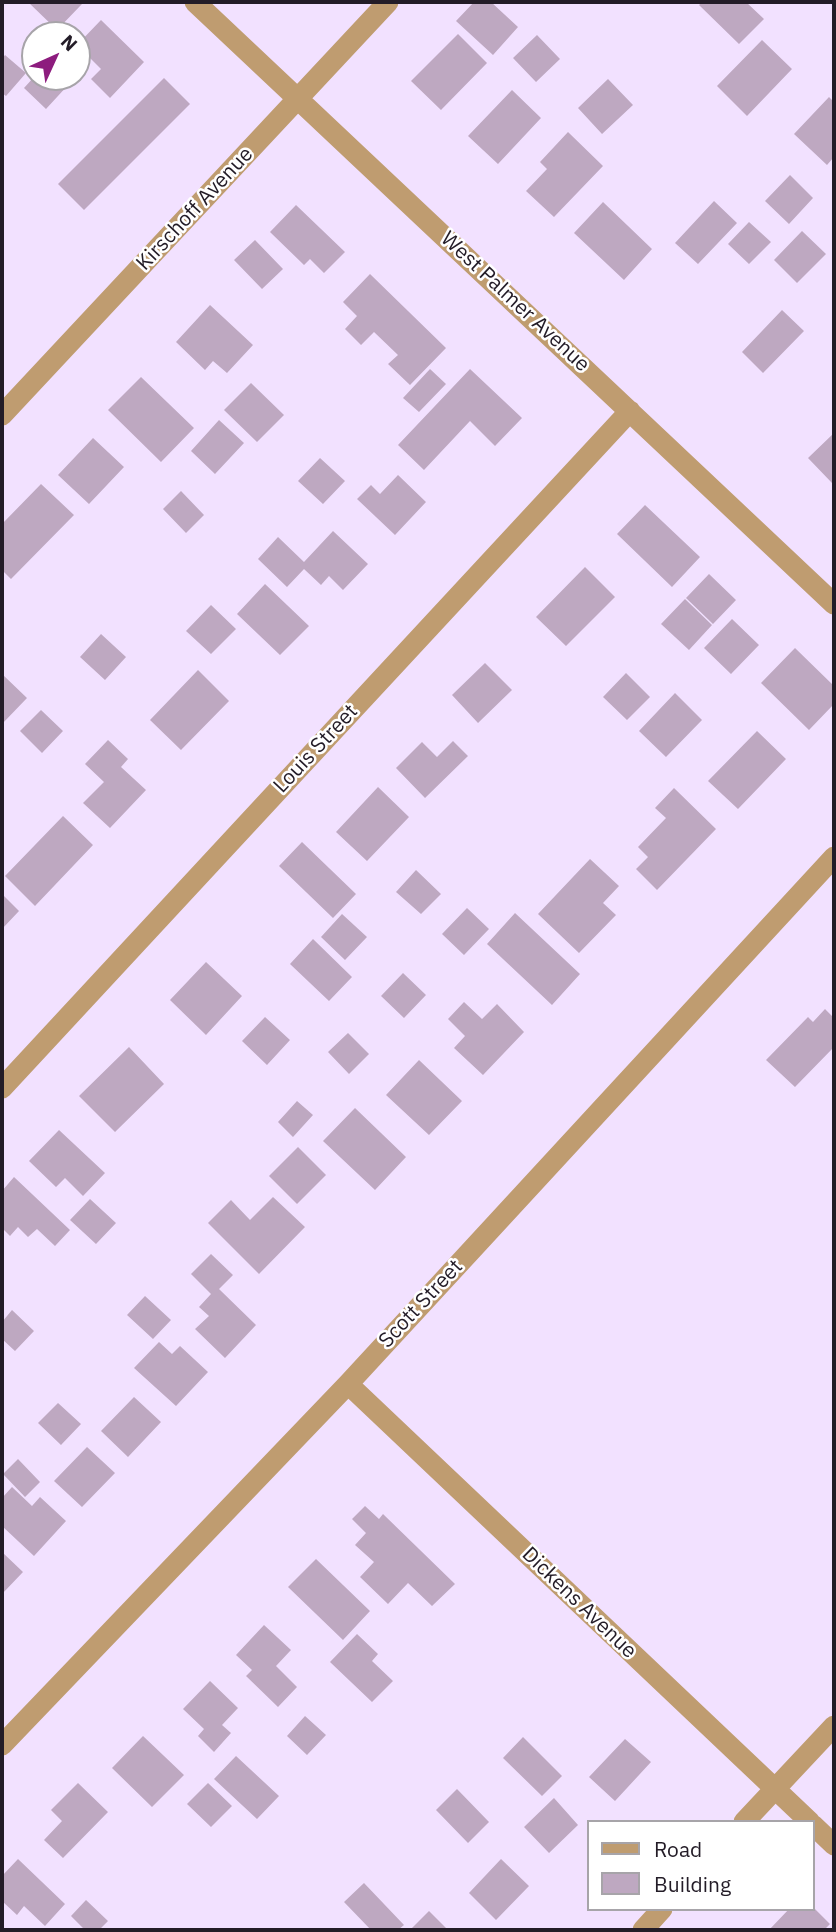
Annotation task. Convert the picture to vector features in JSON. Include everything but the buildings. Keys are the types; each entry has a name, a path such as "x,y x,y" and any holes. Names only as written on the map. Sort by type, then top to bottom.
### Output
{"street":[{"name":"West Palmer Avenue","path":"195,2 834,604"},
{"name":"Kirschoff Avenue","path":"2,415 388,2"},
{"name":"Louis Street","path":"6,1076 630,411"},
{"name":"Scott Street","path":"2,1745 348,1384 834,857"},
{"name":"Dickens Avenue","path":"348,1384 807,1820"},
{"path":"746,1820 834,1726"},
{"name":"Dickens Avenue","path":"815,1828 834,1845"},
{"path":"643,1930 660,1911"}]}
